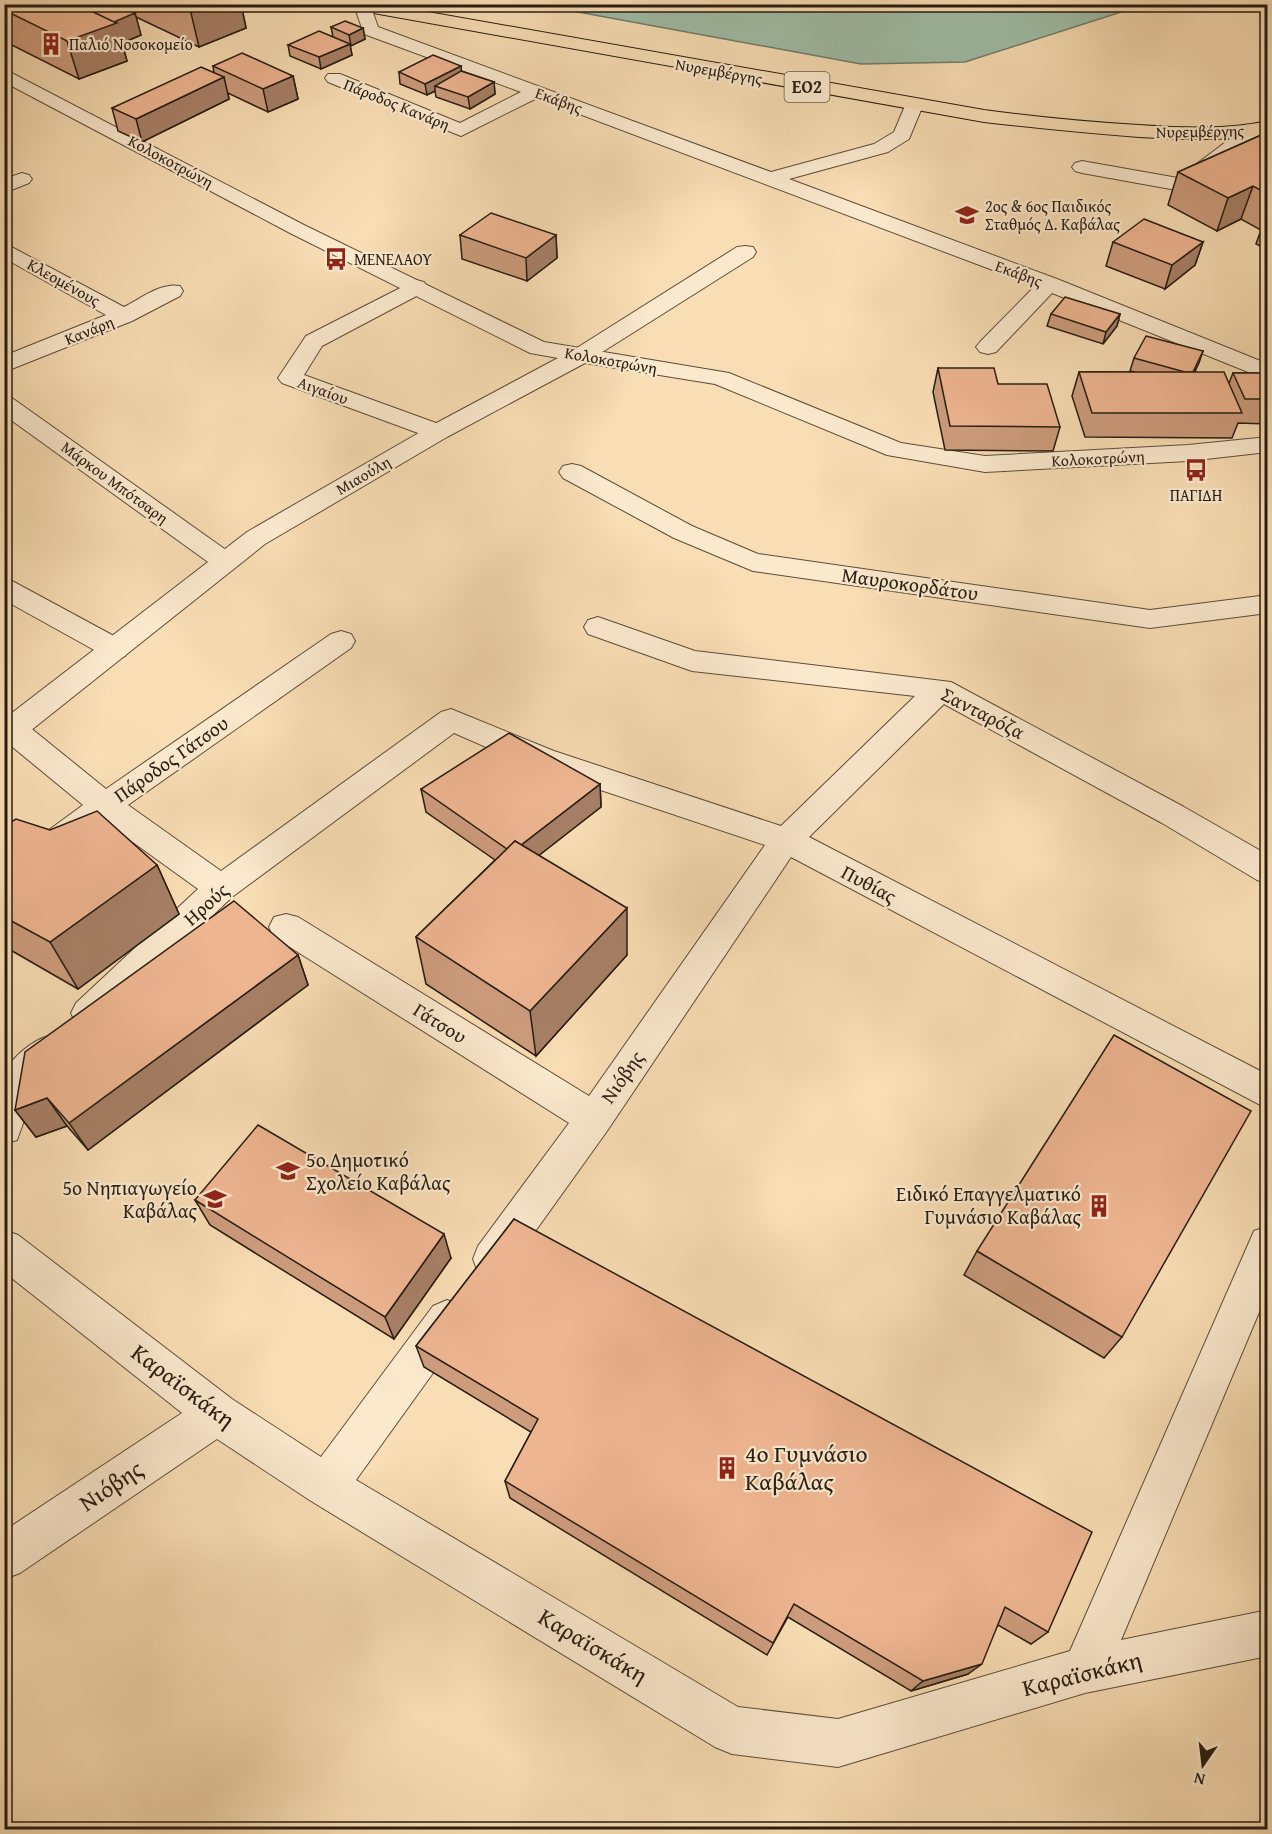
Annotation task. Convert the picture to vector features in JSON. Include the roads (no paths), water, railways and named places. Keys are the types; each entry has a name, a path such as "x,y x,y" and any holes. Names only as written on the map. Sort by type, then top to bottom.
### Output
{"main road":[{"name":"Νυρεμβέργης","path":"357,6 984,116 1093,128 1174,133 1263,131"}],"street":[{"name":"Εκάβης","path":"357,6 370,30 1049,284 1268,373"},
{"name":"Κολοκοτρώνη","path":"4,74 297,229 538,348 721,378 896,450 985,464 1188,453 1268,444"},
{"name":"Πάροδος Κανάρη","path":"334,78 461,130 535,92"},
{"path":"770,178 881,148 902,135 914,105"},
{"path":"1082,167 1182,185 1263,131"},
{"name":"Κλεομένους","path":"4,249 124,316"},
{"name":"Μιαούλη","path":"8,732 256,537 438,432 580,356 745,252"},
{"path":"988,346 1049,284"},
{"name":"Αιγαίου","path":"416,287 314,341 290,378 438,432"},
{"name":"Κανάρη","path":"4,365 124,316 172,291"},
{"name":"Μάρκου Μπότσαρη","path":"4,403 224,561"},
{"name":"Μαυροκορδάτου","path":"572,472 683,532 753,562 1150,619 1268,604"},
{"path":"4,588 116,649"},
{"name":"Σανταρόζα","path":"598,627 692,661 941,689 1173,815 1268,871"},
{"name":"Πάροδος Γάτσου","path":"4,881 105,805 341,642"},
{"name":"Νιόβης","path":"326,1486 594,1119 786,840 941,689"},
{"name":"Πυθίας","path":"452,720 543,759 786,840 1268,1093"},
{"name":"Ηρούς","path":"4,1128 23,1075 221,888 452,720"},
{"path":"8,732 221,888"},
{"name":"Γάτσου","path":"286,927 594,1119"},
{"path":"1085,1670 1268,1244"},
{"name":"Καραϊσκάκη","path":"4,1248 217,1414 326,1486 732,1730 838,1743 1085,1670 1268,1633"},
{"name":"Νιόβης","path":"4,1557 217,1414"}],"place":[{"name":"Παλιό Νοσοκομείο","path":"51,44"},
{"name":"2ος & 6ος Παιδικός Σταθμός Δ. Καβάλας","path":"967,215"},
{"name":"ΜΕΝΕΛΑΟΥ","path":"336,259"},
{"name":"ΠΑΓΙΔΗ","path":"1196,470"},
{"name":"5ο Δημοτικό Σχολείο Καβάλας","path":"288,1171"},
{"name":"5ο Νηπιαγωγείο Καβάλας","path":"215,1199"},
{"name":"Ειδικό Επαγγελματικό Γυμνάσιο Καβάλας","path":"1099,1206"},
{"name":"4ο Γυμνάσιο Καβάλας","path":"727,1468"}]}
